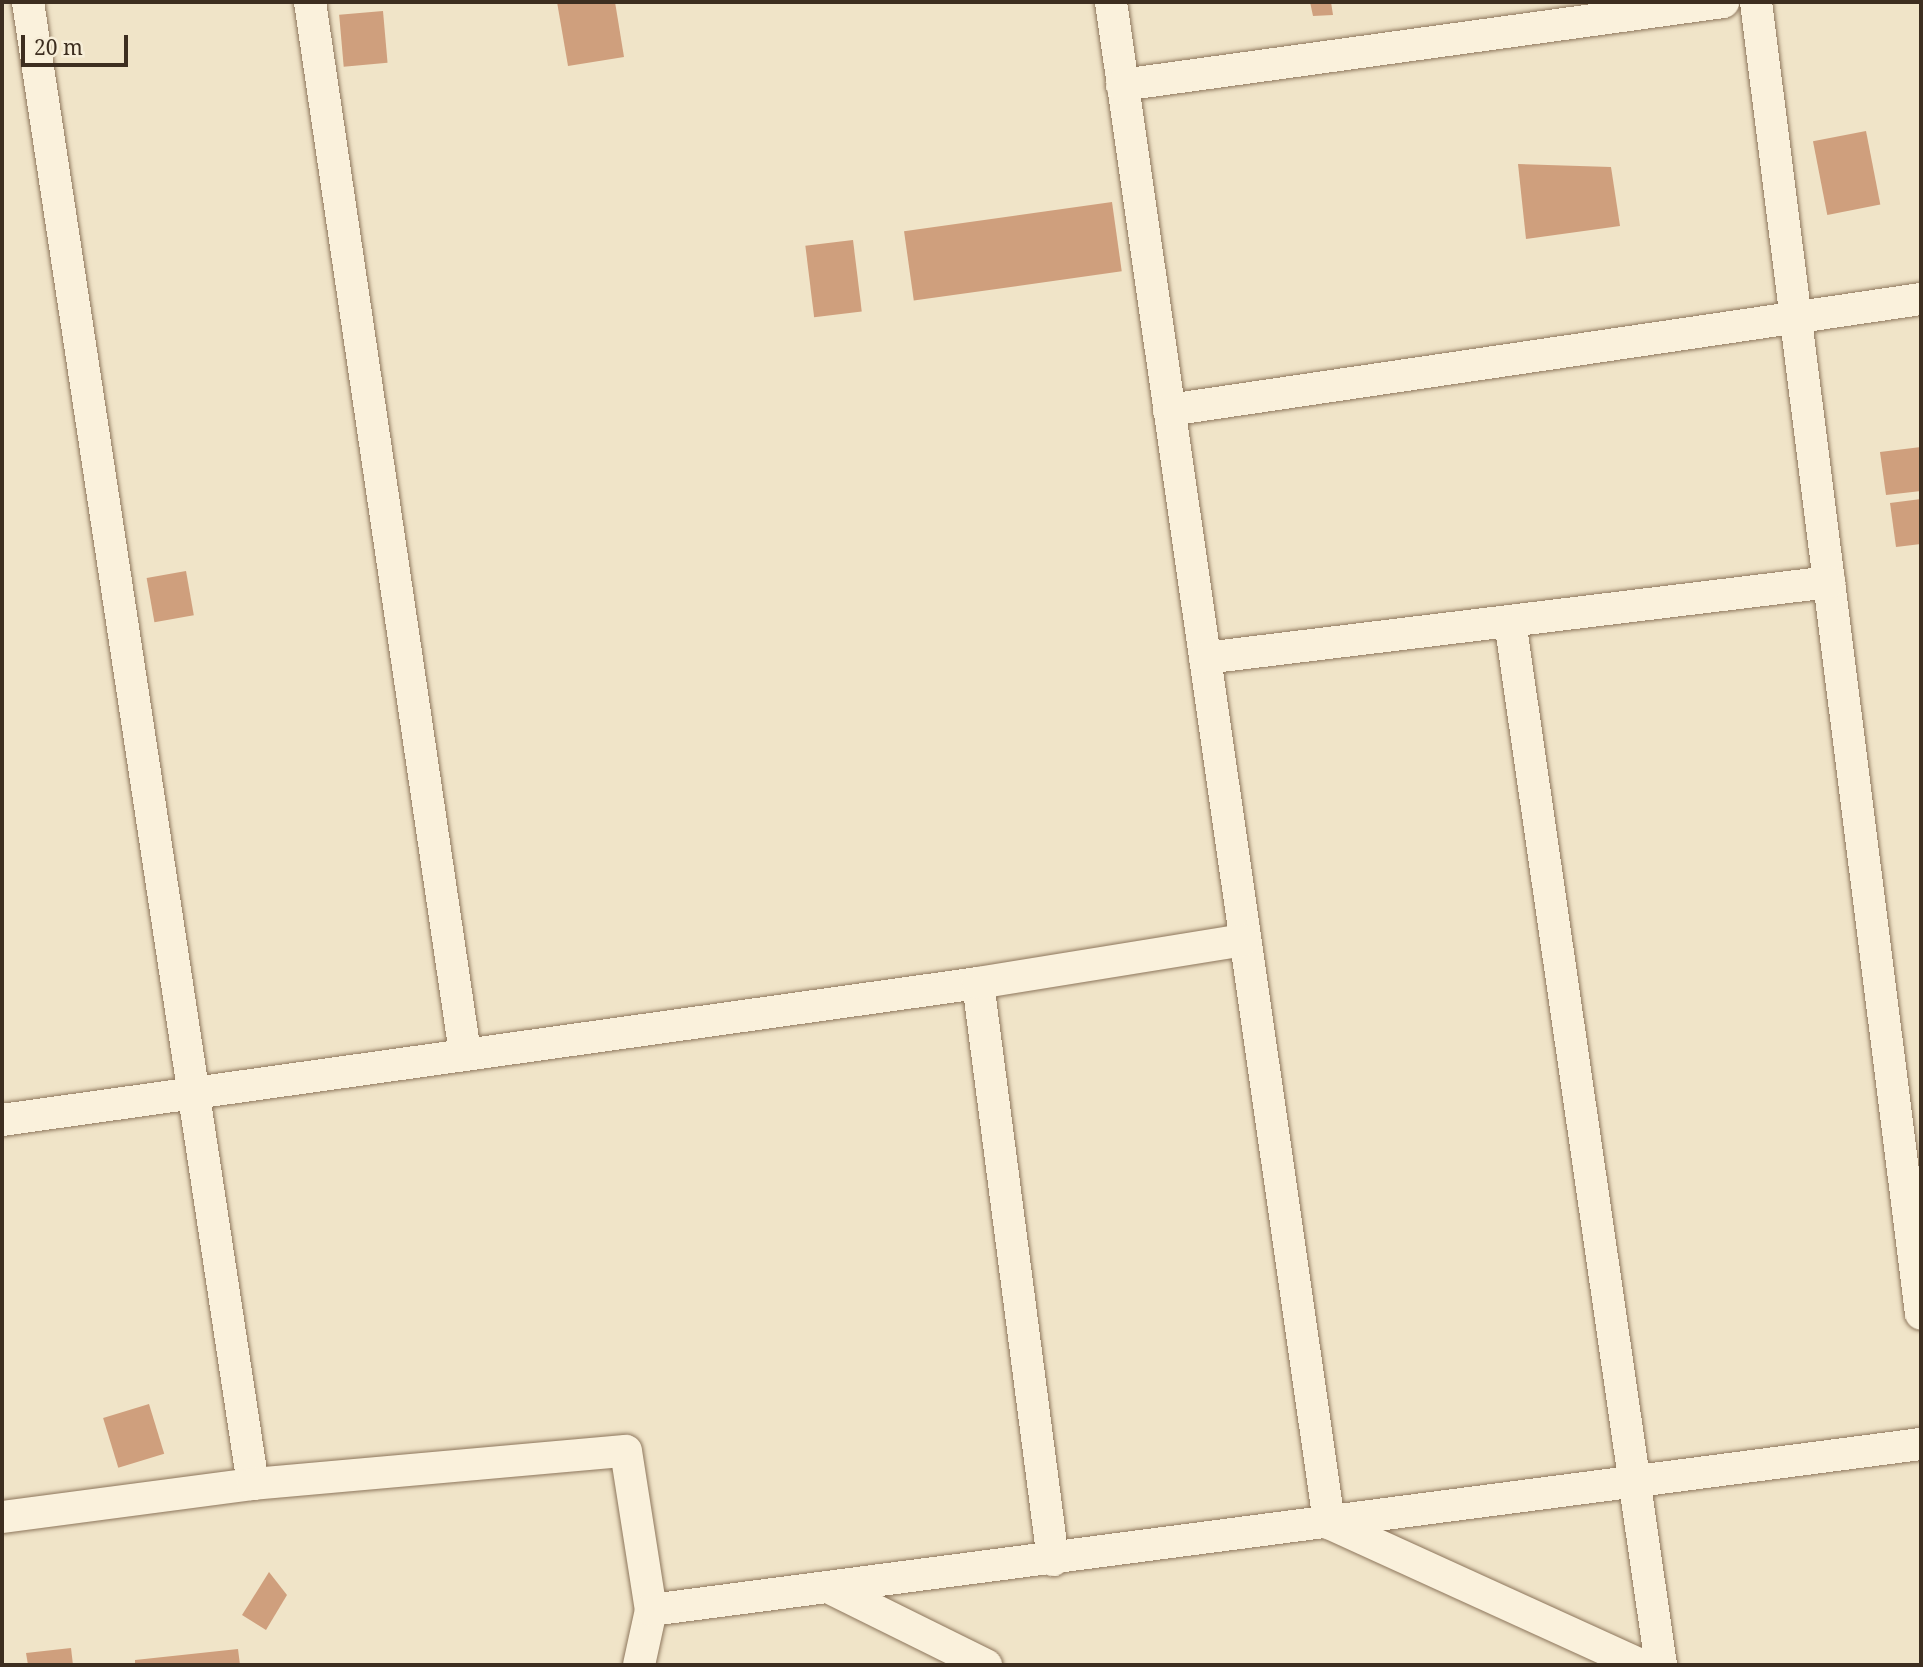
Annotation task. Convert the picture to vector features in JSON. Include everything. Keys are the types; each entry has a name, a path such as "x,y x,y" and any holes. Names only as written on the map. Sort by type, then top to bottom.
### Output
{"street":[{"path":"28,2 253,1484"},
{"path":"310,2 465,1054"},
{"path":"1111,2 1243,940 1329,1523"},
{"path":"1122,85 1723,2"},
{"path":"1756,2 1921,1314"},
{"path":"1169,410 1921,299"},
{"path":"1205,658 1829,582"},
{"path":"1510,621 1661,1665"},
{"path":"2,1121 978,983 1243,940"},
{"path":"978,983 1053,1560"},
{"path":"651,1611 832,1590 1921,1444"},
{"path":"2,1517 253,1484 626,1451 651,1611 639,1665"},
{"path":"1329,1523 1641,1665"},
{"path":"832,1590 986,1665"}],"building":[{"path":"557,2 615,2 624,57 568,66"},
{"path":"1310,2 1331,2 1333,15 1313,16"},
{"path":"383,11 388,63 344,67 339,15"},
{"path":"1866,131 1880,205 1827,215 1813,141"},
{"path":"1518,164 1611,167 1620,226 1526,239"},
{"path":"1112,202 1122,271 914,301 904,231"},
{"path":"853,240 862,311 814,317 805,246"},
{"path":"1921,447 1921,491 1886,495 1880,452"},
{"path":"1921,499 1921,544 1896,547 1890,503"},
{"path":"186,571 194,615 154,622 147,578"},
{"path":"149,1404 164,1454 118,1468 103,1418"},
{"path":"269,1572 287,1595 266,1630 242,1615"},
{"path":"71,1648 73,1665 28,1665 26,1653"},
{"path":"238,1649 240,1665 135,1665 135,1660"}]}
